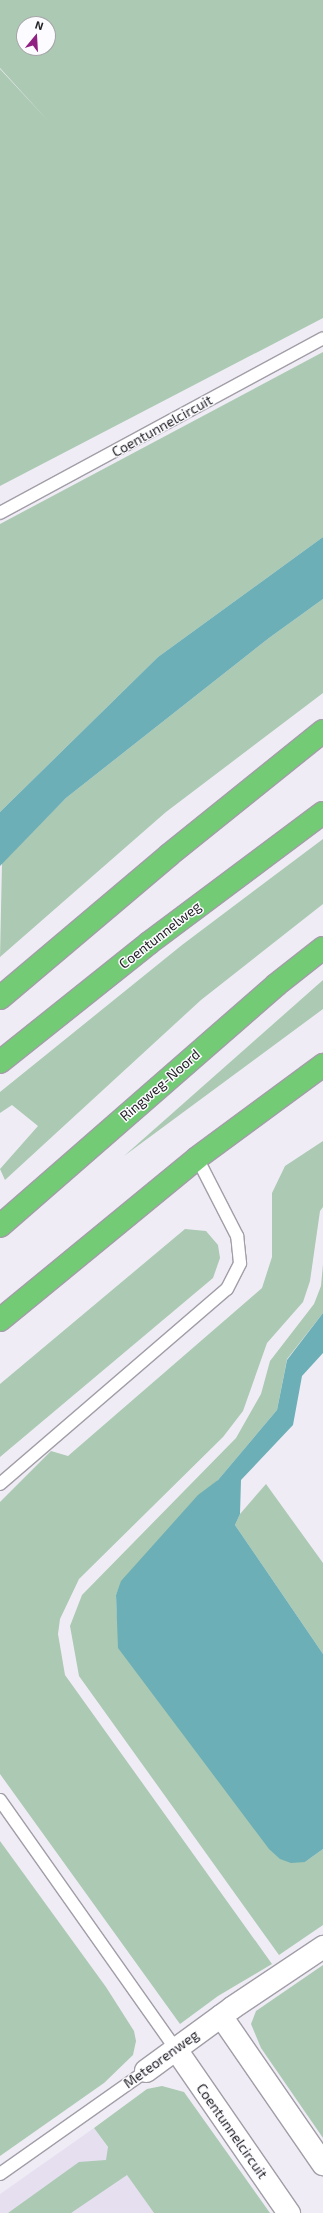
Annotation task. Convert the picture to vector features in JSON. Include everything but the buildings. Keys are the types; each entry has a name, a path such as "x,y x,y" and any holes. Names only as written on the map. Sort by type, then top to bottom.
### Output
{"highway":[{"path":"0,998 169,854 323,732"},
{"name":"Coentunnelweg","path":"0,1062 149,943 323,813"},
{"name":"Ringweg-Noord","path":"0,1226 276,984 323,948"},
{"path":"0,1320 197,1158 323,1065"}],"street":[{"name":"Meteorenweg","path":"146,2071 175,2048 323,1947"},
{"path":"221,2016 323,2164"},
{"name":"Coentunnelcircuit","path":"175,2048 289,2213"}],"lane":[{"name":"Coentunnelcircuit","path":"0,513 323,338"},
{"path":"0,1484 227,1289 240,1263 237,1236 197,1158"},
{"path":"0,1800 127,1985 175,2048"},
{"name":"Meteorenweg","path":"0,2174 146,2071"}],"shaded area":[{"path":"94,2128 154,2213 0,2213 0,2194"}],"green space":[{"path":"0,0 323,0 323,318 0,486 0,69 50,123 0,68"},
{"path":"323,352 323,537 158,657 0,812 0,524"},
{"path":"323,599 323,693 166,812 0,957 2,863 66,798 269,638"},
{"path":"323,839 323,904 201,1000 5,1180 0,1169 38,1126 12,1105 0,1113 0,1092 182,945"},
{"path":"323,980 323,1009 124,1156"},
{"path":"323,1141 323,1207 320,1211 310,1281 303,1302 267,1343 243,1411 223,1437 79,1579 60,1619 58,1634 65,1675 272,1964 218,1996 180,2024 0,1774 0,1502 51,1451 68,1456 262,1288 272,1257 272,1193 285,1166"},
{"path":"185,1229 206,1231 218,1245 220,1258 213,1278 0,1457 0,1384"},
{"path":"323,1264 323,1313 287,1359 277,1410 218,1480 122,1581 116,1595 117,1617 305,1862 323,1849 323,1925 279,1955 79,1676 70,1626 82,1595 236,1438 261,1394 270,1361 314,1304 321,1286"},
{"path":"266,1484 323,1563 323,1654 235,1525 240,1514"},
{"path":"0,1841 106,1987 134,2031 136,2041 133,2055 104,2083 0,2156"},
{"path":"323,1965 323,2138 261,2048 251,2024 256,2011"},
{"path":"162,2086 184,2092 270,2213 154,2213 127,2175 71,2213 8,2213 79,2162 106,2160 108,2147 94,2128 147,2089"}],"water":[{"path":"323,537 323,599 269,638 66,798 0,866 0,812 158,657"},
{"path":"323,1313 323,1353 302,1376 293,1425 241,1480 240,1514 235,1525 323,1654 323,1849 305,1862 291,1863 280,1859 269,1849 118,1648 116,1595 121,1581 198,1495 218,1480 277,1410 287,1360"}]}
